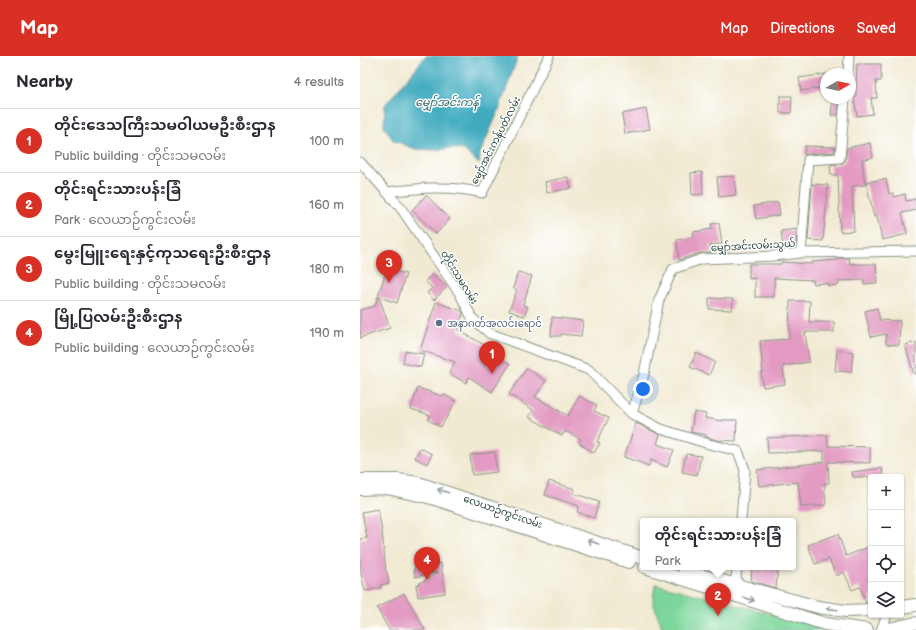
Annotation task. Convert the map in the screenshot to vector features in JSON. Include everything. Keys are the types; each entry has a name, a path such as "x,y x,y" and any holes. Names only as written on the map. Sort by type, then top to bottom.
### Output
{"street":[{"name":"မျှော်အင်းကန်ပတ်လမ်း","path":"387,192 416,189 468,189 482,192 549,56"},
{"path":"848,68 849,56"},
{"name":"မျှော်အင်းလမ်းသွယ်","path":"632,414 644,374 659,300 673,269 702,259 801,254 808,160 840,158 844,104"},
{"name":"တိုင်းသမလမ်း","path":"360,162 400,208 460,294 472,318 489,333 589,370 632,414 661,429 709,444 738,451 745,470 741,518"},
{"path":"801,254 916,251"},
{"name":"လေယာဉ်ကွင်းလမ်း","path":"360,480 398,480 418,483 640,557"},
{"name":"လေယာဉ်ကွင်းလမ်း","path":"360,489 387,488 432,498 640,566"},
{"name":"လေယာဉ်ကွင်းလမ်း","path":"656,570 735,590 818,607 846,611 868,610"},
{"name":"လေယာဉ်ကွင်းလမ်း","path":"681,570 825,624 867,630"},
{"path":"735,590 737,570"},
{"path":"904,607 916,605"},
{"path":"882,630 886,618"},
{"path":"882,630 916,623"}],"green space":[{"path":"655,584 833,630 663,630 653,602"}],"water":[{"name":"မျှော်အင်းကန်","path":"426,56 518,56 499,110 480,153 479,164 464,150 451,148 436,150 415,149 393,140 384,126 385,105"}],"building":[{"path":"857,64 881,64 881,81 876,81 877,98 871,98 873,114 857,116 855,104"},
{"path":"820,75 820,88 801,91 799,78"},
{"path":"780,96 792,96 791,113 780,113"},
{"path":"832,104 839,104 838,115 831,115"},
{"path":"646,109 650,129 625,134 622,114"},
{"path":"870,143 873,157 862,160 865,185 852,186 854,231 840,232 838,175 831,175 830,165 841,164 845,161 847,148"},
{"path":"805,146 835,147 834,152 804,155"},
{"path":"702,172 703,194 692,195 691,173"},
{"path":"734,176 736,195 719,197 717,177"},
{"path":"568,177 571,188 547,193 545,182"},
{"path":"886,179 889,194 893,193 894,197 905,194 906,201 916,199 916,210 902,213 907,234 882,240 877,216 874,217 866,182"},
{"path":"812,184 828,185 823,241 808,240"},
{"path":"426,195 450,219 436,234 412,210"},
{"path":"778,202 780,215 756,219 754,206"},
{"path":"719,223 722,244 710,245 711,253 700,253 679,260 677,240 694,237 693,232 712,229 711,224"},
{"path":"797,229 796,246 783,247 781,231"},
{"path":"837,258 849,258 850,264 876,264 877,283 864,284 864,280 839,281 839,285 828,286 827,283 814,284 813,280 774,278 774,297 755,297 755,278 749,279 749,264 781,264 781,262 812,264 812,262 838,260"},
{"path":"387,268 406,274 397,303 379,297 390,328 360,338 360,310 375,306"},
{"path":"518,272 532,276 523,305 528,307 524,316 509,311 517,290 513,288"},
{"path":"433,274 447,287 434,300 427,293 432,288 425,281"},
{"path":"709,298 733,299 732,310 709,309"},
{"path":"790,301 810,301 809,322 834,322 834,332 805,332 809,362 783,366 785,384 763,387 760,341 789,339"},
{"path":"436,302 462,311 463,314 458,330 486,346 485,348 510,364 492,392 469,377 466,383 449,373 455,362 420,350"},
{"path":"877,308 880,320 900,321 899,345 886,344 886,334 871,337 865,311"},
{"path":"552,317 583,321 581,336 561,334 561,336 551,336"},
{"path":"916,342 916,374 914,374 905,345"},
{"path":"837,350 853,352 851,372 835,371"},
{"path":"405,351 424,354 421,367 403,363"},
{"path":"696,353 715,362 709,375 690,367"},
{"path":"527,368 546,381 535,397 568,416 579,396 597,405 594,411 609,418 597,442 600,443 594,453 579,443 581,439 565,431 562,436 529,417 533,410 509,394"},
{"path":"418,388 442,396 443,394 456,401 441,427 428,420 430,415 411,409"},
{"path":"694,412 706,414 705,418 722,421 737,420 736,441 717,440 706,437 706,435 691,432"},
{"path":"636,423 660,435 657,444 674,450 667,467 651,460 649,466 624,457"},
{"path":"827,435 828,446 870,447 870,463 828,462 829,483 824,483 826,505 801,507 798,482 759,486 757,470 824,462 824,451 768,453 767,438"},
{"path":"420,448 432,454 427,464 415,458"},
{"path":"495,452 497,472 472,475 470,455"},
{"path":"686,454 701,456 697,475 682,472"},
{"path":"882,468 883,474 868,474 868,477 853,477 852,472"},
{"path":"549,481 575,489 573,493 599,502 594,518 577,512 579,506 545,495"},
{"path":"378,509 386,572 389,583 381,585 381,588 365,591 360,569 360,539 367,538 362,512"},
{"path":"838,534 846,556 868,547 868,603 866,603 860,587 852,590 844,572 836,576 829,559 815,564 808,545"},
{"path":"441,563 445,593 418,597 416,585 439,572 415,577 414,567"},
{"path":"752,570 778,570 776,588 751,581"},
{"path":"404,593 425,630 389,630 377,608"}],"place":[{"name":"မွေးမြူးရေးနှင့်ကုသရေးဦးစီးဌာန","path":"389,283"},
{"name":"အနာဂတ်အလင်းရောင်","path":"439,323"},
{"name":"တိုင်းဒေသကြီးသမဝါယမဦးစီးဌာန","path":"492,374"},
{"name":"မြို့ပြလမ်းဦးစီးဌာန","path":"427,580"},
{"name":"တိုင်းရင်းသားပန်းခြံ","path":"718,616"}]}
